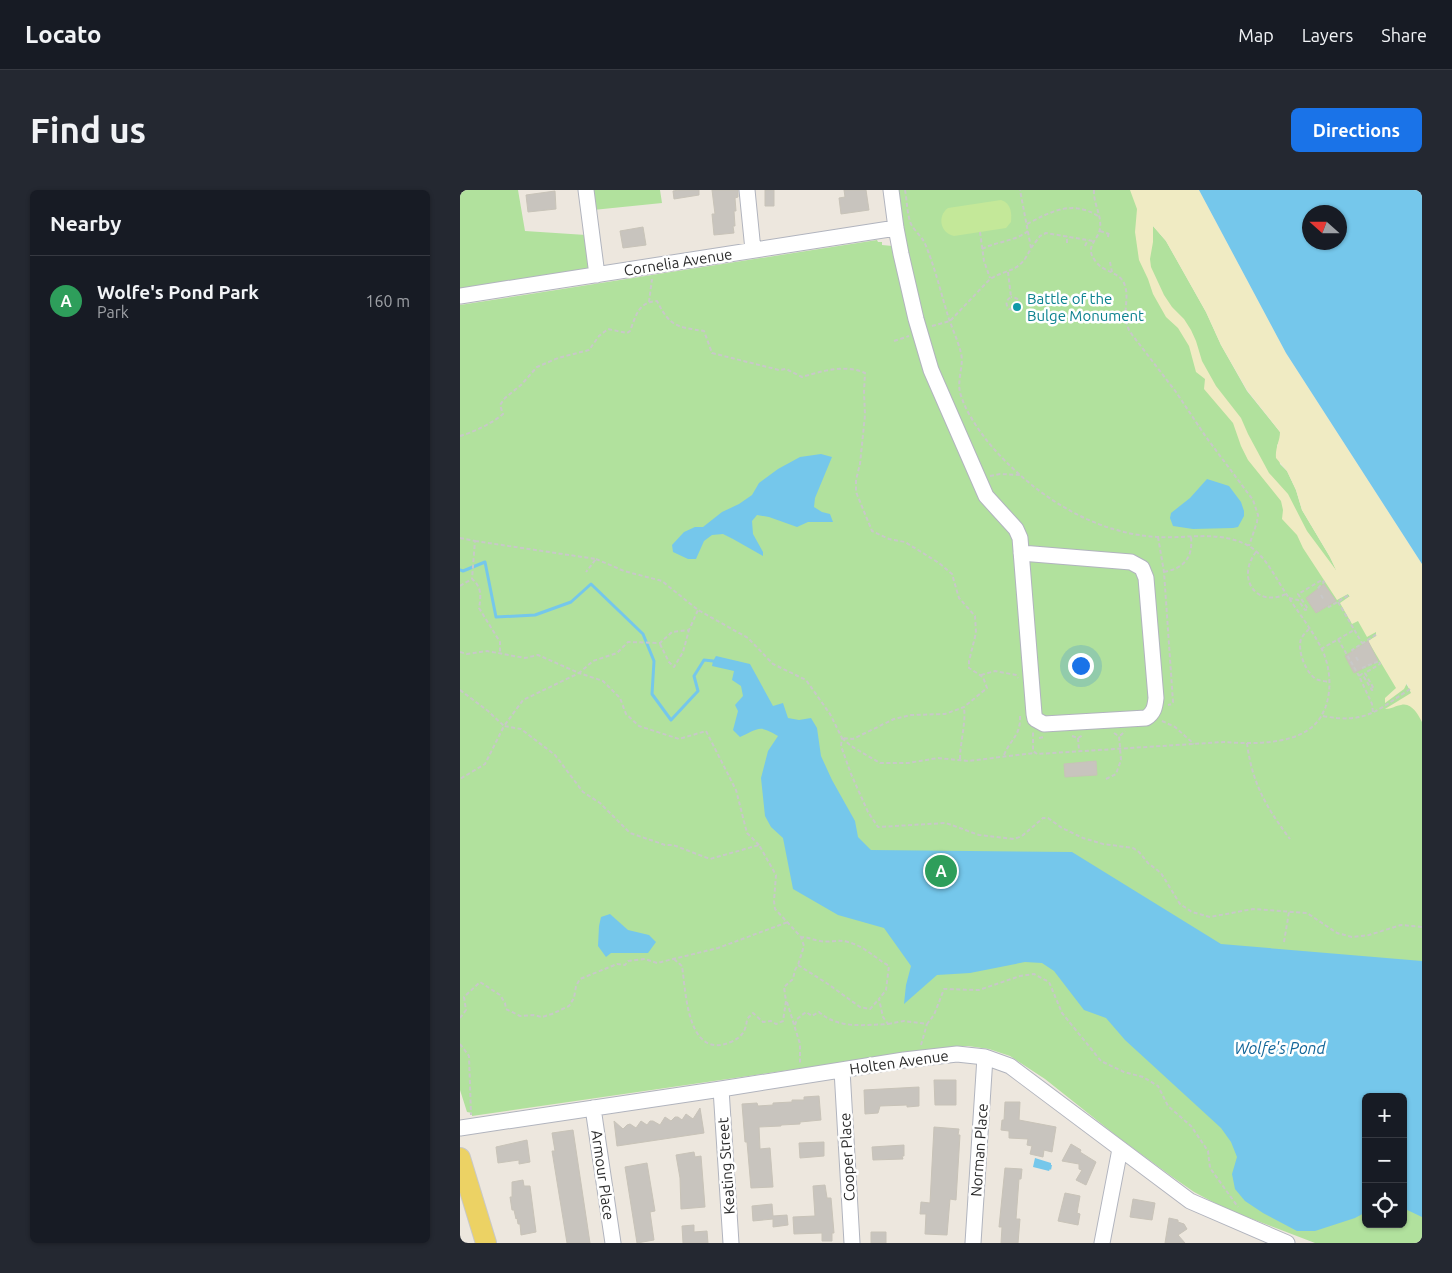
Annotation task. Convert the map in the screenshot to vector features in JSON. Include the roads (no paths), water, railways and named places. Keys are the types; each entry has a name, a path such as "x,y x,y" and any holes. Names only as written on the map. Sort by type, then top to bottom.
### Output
{"main road":[{"path":"460,1158 486,1243"}],"street":[{"path":"586,190 597,275"},
{"path":"747,190 753,250"},
{"path":"891,190 896,228 916,319 934,377 986,496 1016,529 1020,538 1021,553 1036,719 1044,724 1146,718 1154,710 1156,698 1146,578 1142,568 1131,562 1021,553"},
{"name":"Cornelia Avenue","path":"460,296 896,228"},
{"name":"Holten Avenue","path":"460,1128 721,1090 904,1060 957,1054 986,1057 1010,1066 1190,1201 1277,1241"},
{"name":"Norman Place","path":"973,1243 986,1057"},
{"name":"Cooper Place","path":"842,1070 852,1243"},
{"name":"Keating Street","path":"721,1090 735,1242"},
{"name":"Armour Place","path":"594,1108 613,1243"},
{"path":"1102,1243 1120,1149"}],"water":[{"path":"1199,190 1422,190 1422,564 1286,353"},
{"path":"821,454 832,457 815,498 814,507 830,514 833,522 808,522 797,527 769,517 757,515 752,521 753,534 763,552 763,556 723,534 712,535 704,541 696,559 688,559 673,552 672,545 684,532 695,527 703,527 722,512 739,504 752,495 759,483 778,469 800,457"},
{"path":"1207,479 1229,486 1241,502 1244,516 1238,527 1193,529 1173,526 1170,518 1171,513 1190,498"},
{"name":"Wolfe's Pond","path":"716,656 750,664 773,706 783,703 788,718 799,720 811,718 817,728 821,756 855,821 858,837 871,850 1072,852 1221,944 1422,961 1422,1217 1407,1210 1407,1093 1362,1093 1362,1214 1315,1231 1297,1231 1245,1201 1235,1189 1232,1174 1237,1157 1231,1142 1221,1128 1125,1040 1106,1018 1084,1010 1054,971 1042,963 1025,962 970,973 937,975 904,1004 911,966 884,928 838,915 793,889 783,838 771,827 765,816 761,778 768,751 778,736 759,729 740,737 733,730 738,711 735,705 743,696 741,686 732,680 734,671 712,666"},
{"path":"610,914 628,930 649,935 656,942 648,953 611,953 606,957 598,946 599,926 601,917"},
{"path":"1035,1158 1051,1163 1051,1170 1033,1167"}],"waterway":[{"path":"460,570 463,571 485,562 496,617 535,615 571,602 591,584 643,634 654,661 652,694 671,720 698,691 694,676 704,660 713,661"}],"place":[{"name":"Battle of the Bulge Monument","path":"1017,307"},
{"name":"Wolfe's Pond Park","path":"941,871"}]}
